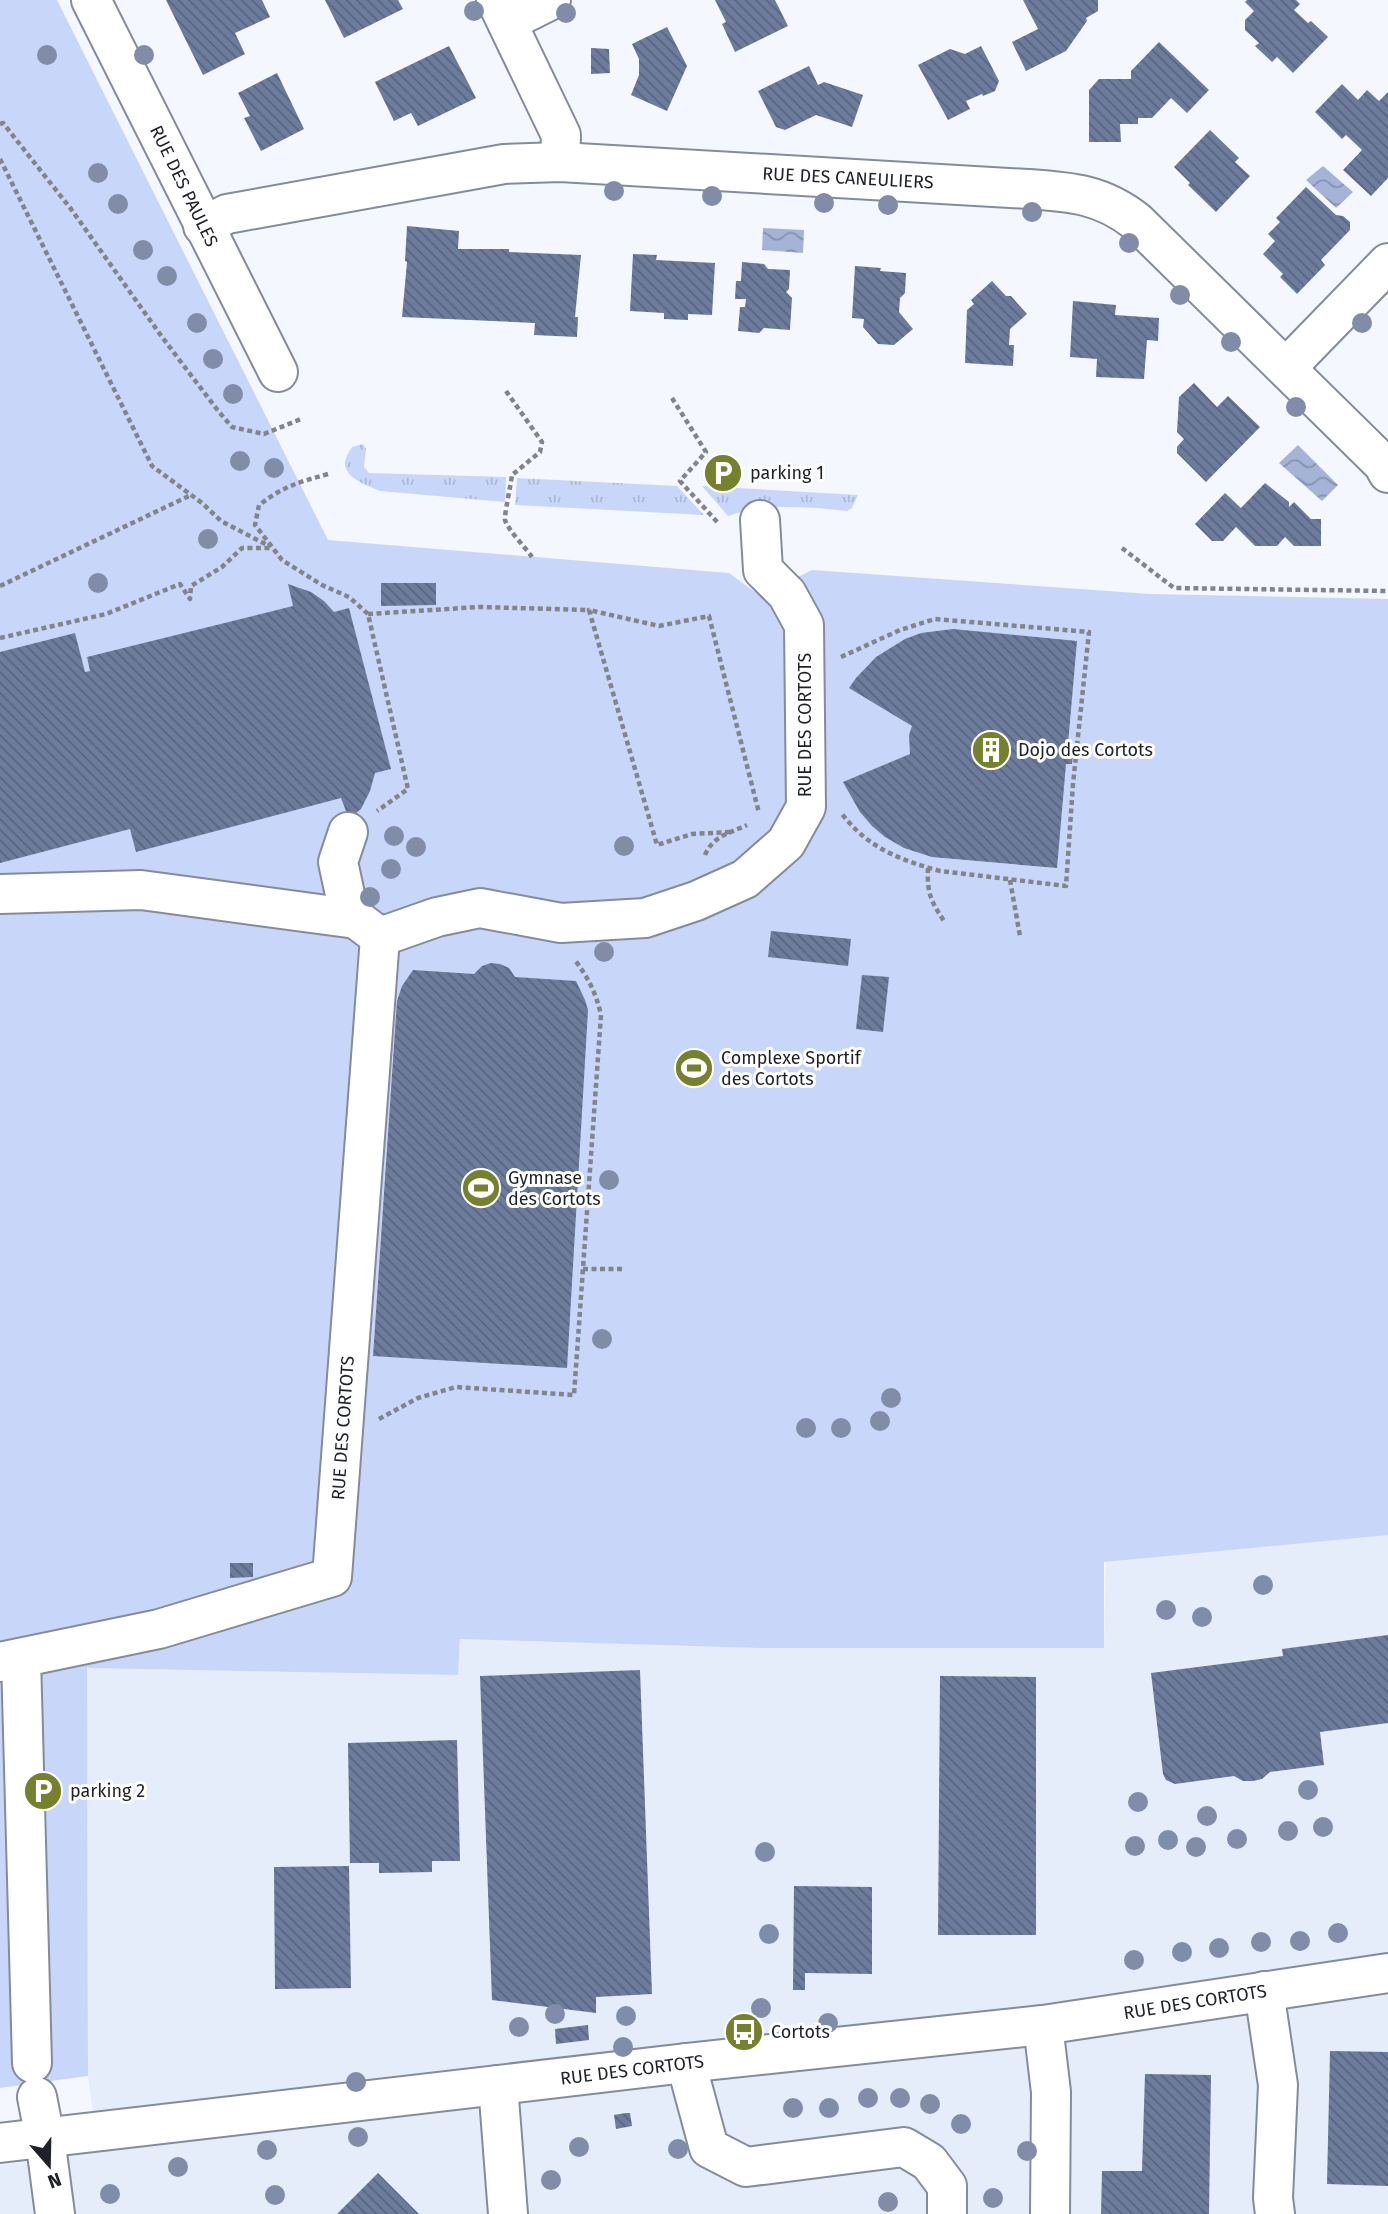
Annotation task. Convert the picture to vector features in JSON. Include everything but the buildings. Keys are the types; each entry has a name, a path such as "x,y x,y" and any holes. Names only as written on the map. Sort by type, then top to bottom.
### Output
{"street":[{"name":"RUE DES PAULES","path":"90,0 278,372"},
{"path":"551,0 501,11 561,135 560,162"},
{"name":"RUE DES CANEULIERS","path":"203,226 227,215 491,167 560,162 1028,189 1089,196 1118,208 1137,222 1287,367 1383,464 1388,473"},
{"path":"1287,367 1388,263"},
{"name":"RUE DES CORTOTS","path":"368,928 480,908 561,923 645,918 696,901 745,878 786,843 806,807 804,625 787,594 763,570 760,520"},
{"name":"RUE DES CORTOTS","path":"11,1660 159,1629 332,1577 342,1440 368,928 346,899 338,862 348,832"},
{"path":"0,894 141,890 368,928"},
{"path":"11,1660 34,2080 46,2138 55,2214"},
{"name":"RUE DES CORTOTS","path":"0,2143 686,2063 1043,2025 1388,1973"},
{"path":"1265,1991 1278,2085 1273,2198 1275,2214"},
{"path":"1043,2025 1051,2092 1050,2214"},
{"path":"686,2063 709,2148 746,2167 904,2147 929,2162 947,2186 947,2214"},
{"path":"498,2085 508,2214"}],"path":[{"path":"0,124 3,123 71,209 178,358 232,427 264,434 301,419"},
{"path":"0,159 152,466 221,521 273,548"},
{"path":"506,391 542,442 540,452 512,475 509,501 505,510 505,520 531,557"},
{"path":"672,398 706,452 680,481 719,524"},
{"path":"328,474 280,489 259,505 255,526 282,560 322,585 349,597 368,614 408,789 348,832"},
{"path":"0,586 191,495"},
{"path":"0,638 106,614 180,584 190,599 191,586 222,567 242,548 273,548"},
{"path":"1122,548 1174,589 1388,591"},
{"path":"368,614 479,607 589,610 659,626 709,617 760,817"},
{"path":"589,610 657,845 692,834 730,832"},
{"path":"805,671 900,630 935,619 1089,632 1073,784 1066,886 940,871 894,857 854,830 805,766"},
{"path":"696,901 692,881 708,849 721,835 752,822"},
{"path":"928,867 927,889 931,903 944,921"},
{"path":"1010,880 1020,936"},
{"path":"342,1440 418,1398 456,1387 574,1395 601,1015 587,975 570,954"},
{"path":"583,1269 625,1269"}],"shaded area":[{"path":"1388,1534 1388,2214 0,2214 0,2165 99,2152 88,2076 87,1668 458,1675 460,1639 758,1648 1104,1648 1106,1559"}],"green space":[{"name":"Complexe Sportif des Cortots","path":"0,0 57,0 328,540 729,573 766,600 790,581 812,570 1151,594 1388,599 1388,1535 1104,1562 1104,1648 758,1648 460,1639 458,1675 87,1668 88,2076 0,2088"},
{"path":"363,444 366,449 364,467 369,473 506,477 505,502 380,491 356,480 347,470 345,464 352,447"},
{"path":"517,478 677,486 704,515 515,505"},
{"path":"702,486 858,495 852,508 847,511 802,507 772,508 728,516"}],"water":[{"path":"1323,166 1353,192 1336,208 1306,180"},
{"path":"763,228 804,230 803,253 762,250"},
{"path":"1298,445 1338,485 1322,501 1279,463"}],"place":[{"name":"parking 1","path":"723,473"},
{"name":"Dojo des Cortots","path":"991,750"},
{"name":"Complexe Sportif des Cortots","path":"694,1068"},
{"name":"Gymnase des Cortots","path":"481,1188"},
{"name":"parking 2","path":"43,1791"},
{"name":"Cortots","path":"744,2032"}]}
